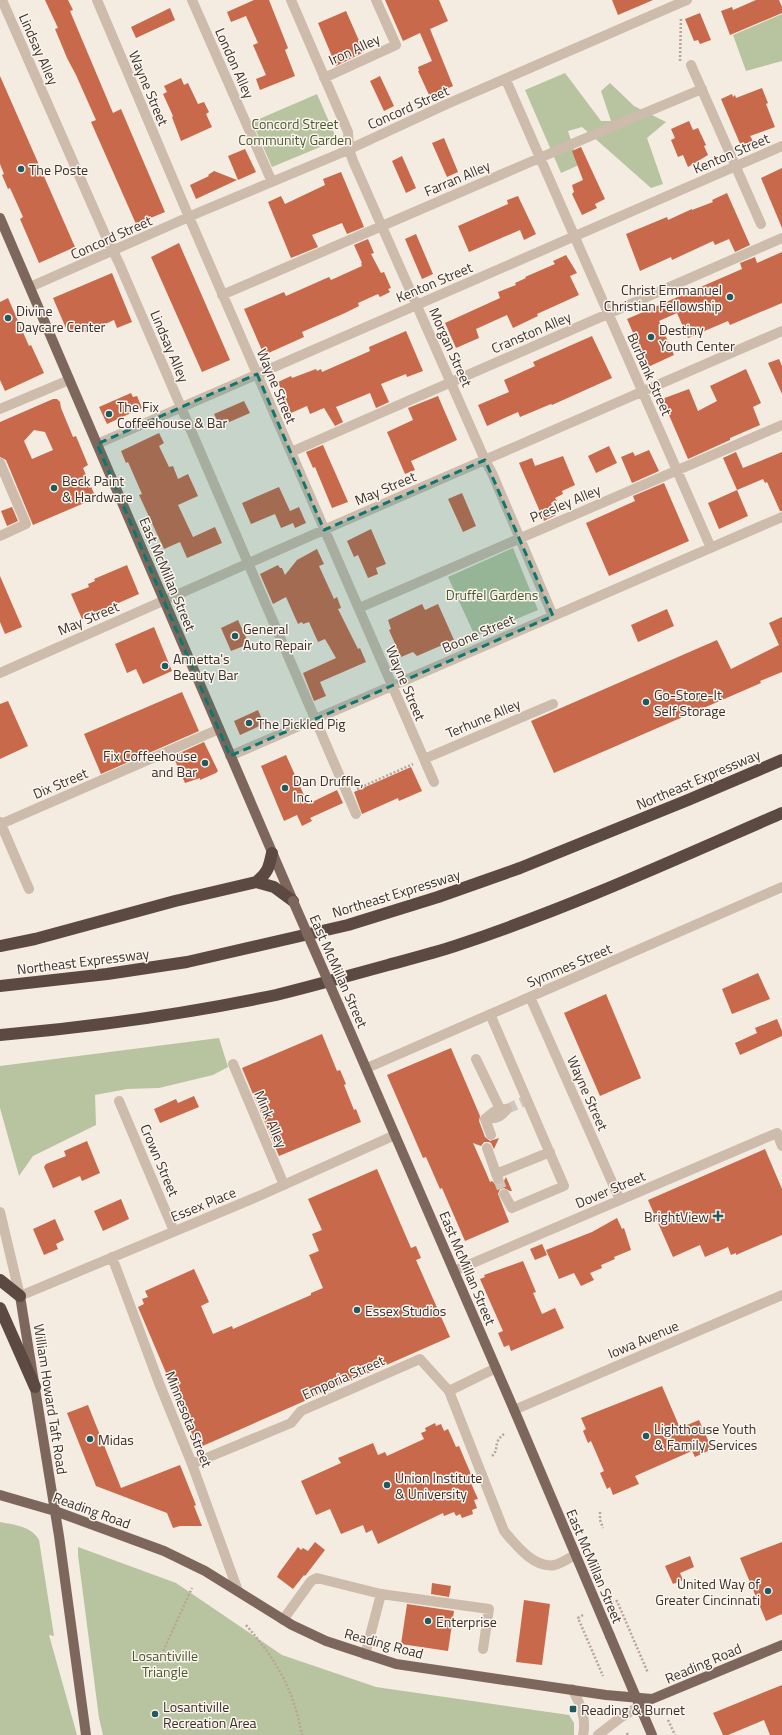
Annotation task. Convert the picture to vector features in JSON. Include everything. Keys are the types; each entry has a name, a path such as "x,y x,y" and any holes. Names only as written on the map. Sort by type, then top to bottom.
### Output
{"highway":[{"name":"Northeast Expressway","path":"0,986 107,974 187,962 348,925 438,897 520,868 782,760"},
{"path":"0,1035 122,1022 201,1009 278,994 355,974 453,946 528,920 642,874 782,813"},
{"path":"0,946 35,939 137,911 256,882 264,876 268,869 272,853"},
{"path":"256,882 274,887 293,901"},
{"path":"0,1280 20,1296"},
{"path":"0,1308 34,1386"}],"main road":[{"name":"East McMillan Street","path":"0,218 230,756 496,1368 652,1735"},
{"name":"William Howard Taft Road","path":"20,1296 55,1511 86,1735"},
{"name":"Reading Road","path":"0,1495 55,1511 164,1550 205,1571 283,1620 326,1642 396,1664 572,1688 606,1695 652,1699 782,1644"}],"street":[{"name":"Lindsay Alley","path":"2,0 182,407 356,814"},
{"name":"Wayne Street","path":"97,0 222,295 434,782"},
{"name":"London Alley","path":"192,0 272,182"},
{"name":"Morgan Street","path":"291,0 348,132 349,149 485,460 492,472 553,616"},
{"name":"Iron Alley","path":"324,78 396,46 376,0"},
{"name":"Concord Street","path":"30,287 349,149 447,104 506,80 687,0"},
{"path":"691,65 761,224"},
{"name":"Burbank Street","path":"506,80 711,548"},
{"name":"Farran Alley","path":"222,295 702,89"},
{"name":"Kenton Street","path":"97,444 782,146"},
{"name":"Cranston Alley","path":"291,452 782,238"},
{"name":"May Street","path":"0,673 782,331"},
{"path":"0,410 69,380"},
{"name":"Presley Alley","path":"359,608 782,425"},
{"path":"0,463 26,524 0,536"},
{"name":"Boone Street","path":"230,756 782,517"},
{"name":"Terhune Alley","path":"424,759 553,704"},
{"name":"Dix Street","path":"0,823 219,729"},
{"path":"0,823 29,889"},
{"name":"Symmes Street","path":"366,1068 782,887"},
{"name":"Wayne Street","path":"530,997 620,1200"},
{"path":"490,1014 564,1186 512,1208 504,1194"},
{"path":"476,1059 500,1109 507,1109 502,1115 493,1119 485,1119 491,1135"},
{"name":"Mink Alley","path":"232,1064 284,1185"},
{"name":"Crown Street","path":"119,1100 174,1231"},
{"name":"Dover Street","path":"454,1271 777,1133 782,1146"},
{"name":"Essex Place","path":"20,1296 284,1185 395,1135"},
{"path":"487,1148 497,1176 550,1152"},
{"name":"William Howard Taft Road","path":"0,1212 20,1296"},
{"name":"Minnesota Street","path":"112,1257 159,1383 192,1464 238,1591"},
{"name":"Iowa Avenue","path":"514,1410 782,1295"},
{"name":"Emporia Street","path":"192,1464 291,1423 301,1411 420,1359 449,1391"},
{"path":"496,1368 449,1391 504,1531 518,1547 534,1561 553,1565 576,1555"},
{"path":"283,1620 311,1581 317,1578 381,1594 489,1609 483,1649"},
{"path":"365,1655 381,1594"},
{"path":"572,1688 580,1702 583,1714 585,1724 583,1735"},
{"path":"598,1735 620,1718 652,1699"}],"path":[{"path":"680,62 681,17"},
{"path":"353,790 413,764"},
{"path":"492,1456 495,1453 497,1440 504,1434"},
{"path":"600,1512 600,1520 603,1528"},
{"path":"160,1658 192,1588"},
{"path":"612,1603 617,1601 648,1674"},
{"path":"583,1615 578,1618 603,1676"},
{"path":"246,1625 267,1649 281,1672 289,1688 302,1735"},
{"path":"668,1720 675,1735"}],"highlighted area":[{"path":"257,374 324,530 485,460 553,616 230,756 97,444"}],"green space":[{"path":"782,14 782,61 746,71 733,35"},
{"path":"565,73 601,121 611,121 601,91 610,83 634,106 666,122 647,138 663,184 651,188 582,127 568,131 579,165 561,173 525,90"},
{"name":"Concord Street Community Garden","path":"317,94 337,140 272,167 252,122"},
{"name":"Druffel Gardens","path":"513,548 538,610 475,636 448,577"},
{"path":"219,1038 228,1067 213,1075 159,1088 127,1089 95,1095 96,1125 33,1156 19,1176 0,1108 0,1066"},
{"path":"0,1522 17,1525 27,1529 36,1535 39,1540 54,1636 49,1635 77,1735 0,1735"},
{"name":"Losantiville Triangle","path":"78,1547 176,1583 282,1655 376,1687 569,1715 574,1723 574,1735 103,1735 99,1718"}],"building":[{"path":"45,0 68,0 73,10 70,11 113,113 121,109 165,212 136,224 91,122 96,120 67,58 55,29 58,28"},
{"path":"254,0 269,0 288,48 285,50 295,76 260,90 256,79 266,75 253,45 258,43 246,16 231,22 227,12"},
{"path":"385,0 439,0 448,21 430,29 453,86 430,97 418,71 418,67 432,61 420,33 403,41"},
{"path":"612,0 653,0 618,15"},
{"path":"756,0 779,0 782,7 782,13 730,35 721,11 732,7 733,10"},
{"path":"170,8 175,20 136,38 131,27"},
{"path":"346,11 364,52 336,66 318,23"},
{"path":"700,13 711,40 700,44 698,40 694,41 685,19"},
{"name":"The Poste","path":"0,76 75,247 39,263 20,219 23,217 10,188 8,189 2,175 4,174 0,164"},
{"path":"380,76 394,106 384,111 370,81"},
{"path":"181,78 184,85 188,83 198,104 204,102 209,112 206,114 212,127 181,141 172,117 173,116 163,94 167,92 164,86"},
{"path":"762,88 768,103 766,104 775,127 750,136 753,141 741,146 721,99 732,94 733,97 735,95 736,98"},
{"path":"689,121 693,130 698,128 706,145 704,146 708,155 688,167 683,155 678,157 671,140 675,138 671,129"},
{"path":"444,138 458,172 447,177 432,143"},
{"path":"581,147 605,199 595,204 597,208 582,215 572,194 574,192 572,185 583,180 572,151"},
{"path":"245,149 256,172 238,180 228,156"},
{"path":"402,156 416,188 406,193 392,161"},
{"path":"782,168 782,228 761,178"},
{"path":"214,171 237,180 196,199 190,185 209,176 208,175"},
{"path":"341,172 364,227 347,234 342,223 312,235 318,247 291,258 268,202 281,196 285,204 325,185 323,179"},
{"path":"727,193 750,245 735,252 729,239 715,245 713,241 672,260 671,257 640,271 626,234 667,217 668,220 692,209 713,202 712,200"},
{"path":"518,196 536,234 524,240 520,230 469,252 458,226 508,204 507,200"},
{"path":"416,234 433,274 422,279 405,239"},
{"path":"368,239 374,253 371,254 381,273 384,272 391,288 388,289 390,292 380,297 378,294 358,303 359,306 302,332 304,337 264,355 244,309 284,292 286,296 329,277 331,280 362,266 354,245"},
{"path":"179,243 230,360 202,372 151,257"},
{"name":"Christ Emmanuel Christian Fellowship","path":"782,252 782,303 730,325 728,321 688,338 677,313 659,321 674,355 648,367 627,319 742,269 740,263 755,257 757,263"},
{"path":"566,255 577,273 570,276 579,295 537,314 538,316 513,328 507,315 476,329 479,338 456,348 445,323 500,298 498,292 516,285 515,283 526,278 525,277 555,264 553,261"},
{"path":"112,273 132,322 117,328 114,320 85,333 83,327 68,333 53,298"},
{"path":"8,298 29,346 31,345 44,373 5,391 0,380 0,302"},
{"path":"406,331 423,371 407,377 406,374 381,384 389,402 376,408 370,393 336,407 343,422 335,426 324,408 310,414 307,406 291,413 278,382 291,376 292,378 316,369 317,371 321,369 322,372 370,351 369,347"},
{"path":"592,336 612,378 552,405 551,404 520,417 518,412 487,426 478,405 509,392 504,380 535,366 533,362"},
{"path":"779,359 782,366 782,394 768,363"},
{"path":"746,369 761,403 753,407 760,425 688,459 662,399 689,389 698,411 717,401 710,386"},
{"path":"131,393 133,397 137,396 142,408 107,424 99,407"},
{"path":"438,396 457,440 411,461 415,470 405,474 387,432 413,420 408,408"},
{"path":"53,399 57,399 60,402 73,437 76,436 88,465 83,468 96,498 33,525 6,460 0,457 0,422","holes":["34,430 45,432 53,450 32,459 24,441"]},
{"path":"244,401 250,413 220,426 214,414"},
{"path":"159,433 164,443 159,446 169,467 173,466 178,479 188,474 198,496 178,505 193,537 215,527 222,543 187,558 180,542 164,549 139,495 142,494 128,462 126,463 121,451"},
{"path":"323,445 348,502 332,508 315,467 313,468 306,452"},
{"path":"609,446 617,463 596,473 588,456"},
{"path":"649,450 659,471 632,483 621,457 633,452 635,456"},
{"path":"736,452 743,468 782,452 782,511 780,511 767,482 765,483 763,479 737,490 723,458"},
{"path":"563,456 575,485 562,491 563,494 555,498 557,501 551,503 556,515 544,521 519,463 532,458 535,466"},
{"path":"664,483 689,541 609,576 586,523 635,501 633,496"},
{"path":"279,487 290,511 299,507 306,523 295,528 293,523 281,528 275,514 251,524 242,503"},
{"path":"737,490 748,516 719,529 708,503"},
{"path":"462,493 476,526 463,532 448,499"},
{"path":"12,507 18,521 7,526 1,511"},
{"path":"371,529 386,564 376,568 378,574 368,578 358,555 354,557 347,541"},
{"path":"317,549 324,564 319,566 334,599 337,597 341,608 338,609 358,649 360,648 366,662 320,682 326,696 314,701 303,673 336,658 325,639 318,642 309,622 303,624 302,622 298,624 286,597 273,604 260,574 278,565 282,568 285,575 297,560"},
{"path":"127,565 139,594 82,619 71,594 89,587 88,584 95,581 94,579"},
{"path":"0,576 22,627 5,634 0,622"},
{"path":"422,604 425,610 438,604 454,640 417,656 413,652 401,657 389,630 391,629 388,620"},
{"path":"667,609 674,626 638,642 631,625"},
{"name":"Go-Store-It Self Storage","path":"782,617 782,672 760,681 761,683 554,773 531,721 717,640 731,669 779,645 769,623"},
{"name":"General Auto Repair","path":"238,620 249,644 231,651 221,628"},
{"path":"154,627 172,671 143,684 136,669 127,673 115,644"},
{"path":"182,692 199,731 101,774 84,734"},
{"path":"8,701 28,746 0,759 0,704"},
{"name":"The Pickled Pig","path":"258,710 264,724 240,735 234,721"},
{"path":"204,742 218,771 200,780 200,778 185,783 173,756"},
{"name":"Dan Druffle, Inc.","path":"286,755 308,804 337,790 343,803 310,818 312,821 302,826 297,815 284,821 261,766"},
{"path":"411,767 422,791 399,801 398,798 362,814 354,792"},
{"path":"758,973 770,999 732,1014 722,989"},
{"path":"606,994 641,1078 600,1096 564,1013"},
{"path":"777,1019 782,1031 782,1036 740,1055 735,1043 757,1033 755,1028"},
{"path":"322,1034 337,1071 340,1070 354,1110 356,1109 361,1122 279,1156 242,1068"},
{"path":"451,1048 480,1116 479,1121 485,1137 490,1141 499,1138 494,1149 489,1142 484,1142 481,1146 473,1143 490,1182 492,1181 496,1185 503,1183 506,1177 512,1191 504,1188 500,1189 498,1194 509,1222 465,1241 442,1188 440,1189 426,1157 423,1158 387,1075"},
{"path":"194,1096 199,1107 160,1123 154,1109 176,1099 178,1103"},
{"path":"87,1141 100,1173 82,1181 80,1176 53,1188 44,1167 46,1164 66,1156 64,1151"},
{"name":"BrightView","path":"765,1149 782,1189 782,1235 736,1255 736,1253 731,1255 728,1247 705,1257 700,1245 673,1257 648,1200"},
{"name":"Essex Studios","path":"377,1169 411,1248 416,1246 421,1258 416,1260 450,1337 198,1448 138,1307 144,1304 142,1299 148,1297 145,1291 194,1269 209,1302 201,1306 213,1334 232,1326 233,1329 311,1295 311,1293 323,1288 309,1255 319,1251 312,1234 322,1230 308,1199"},
{"path":"121,1199 129,1219 103,1231 94,1211"},
{"path":"617,1218 622,1229 624,1228 631,1250 614,1257 615,1259 601,1265 602,1268 590,1273 594,1280 581,1286 574,1273 559,1279 546,1250 592,1232"},
{"path":"55,1219 64,1240 56,1244 58,1249 44,1255 33,1229"},
{"path":"542,1244 547,1255 535,1260 530,1249"},
{"path":"523,1261 536,1292 533,1293 542,1314 555,1308 564,1328 511,1351 509,1345 504,1347 498,1333 503,1331 480,1279 485,1277 484,1275"},
{"name":"Lighthouse Youth & Family Services","path":"662,1386 680,1428 699,1420 712,1449 695,1457 692,1451 635,1476 639,1484 613,1495 610,1487 607,1489 600,1473 604,1471 591,1441 588,1443 583,1431 586,1429 581,1418"},
{"name":"Midas","path":"88,1405 121,1488 180,1465 196,1505 194,1506 202,1526 180,1526 173,1528 167,1513 96,1486 67,1413"},
{"name":"Union Institute & University","path":"435,1423 436,1426 441,1424 444,1431 448,1429 456,1447 459,1446 473,1479 470,1481 478,1499 474,1500 477,1508 472,1510 473,1514 462,1518 460,1514 456,1516 454,1512 444,1516 443,1513 378,1544 372,1530 366,1533 363,1525 341,1534 330,1509 316,1515 301,1481 341,1463 338,1458 373,1443 378,1455 385,1452 387,1456 424,1439 421,1433 426,1431 425,1428"},
{"path":"315,1542 325,1550 293,1589 277,1577 298,1547 301,1550 303,1548 308,1551"},
{"name":"United Way of Greater Cincinnati","path":"782,1542 782,1614 766,1621 740,1558"},
{"path":"690,1556 694,1567 680,1573 683,1580 673,1584 665,1566"},
{"path":"432,1583 451,1586 449,1597 431,1594"},
{"path":"524,1600 550,1604 542,1665 516,1662"},
{"name":"Enterprise","path":"407,1604 454,1611 448,1651 401,1644"},
{"path":"782,1685 782,1735 770,1735 764,1720 728,1735 723,1735 713,1713"}],"tunnel":[{"path":"507,1109 527,1100"},
{"path":"498,1179 504,1194"}],"place":[{"name":"The Poste","path":"21,169"},
{"name":"Christ Emmanuel Christian Fellowship","path":"730,297"},
{"name":"Divine Daycare Center","path":"8,318"},
{"name":"Destiny Youth Center","path":"651,337"},
{"name":"The Fix Coffeehouse & Bar","path":"109,414"},
{"name":"Beck Paint & Hardware","path":"54,488"},
{"name":"General Auto Repair","path":"235,636"},
{"name":"Annetta's Beauty Bar","path":"165,666"},
{"name":"Go-Store-It Self Storage","path":"646,702"},
{"name":"The Pickled Pig","path":"249,723"},
{"name":"Fix Coffeehouse and Bar","path":"205,763"},
{"name":"Dan Druffle, Inc.","path":"285,788"},
{"name":"BrightView","path":"718,1216"},
{"name":"Essex Studios","path":"357,1310"},
{"name":"Lighthouse Youth & Family Services","path":"646,1436"},
{"name":"Midas","path":"90,1439"},
{"name":"Union Institute & University","path":"387,1485"},
{"name":"United Way of Greater Cincinnati","path":"768,1591"},
{"name":"Enterprise","path":"428,1621"},
{"name":"Reading & Burnet","path":"573,1709"},
{"name":"Losantiville Recreation Area","path":"155,1714"}]}
